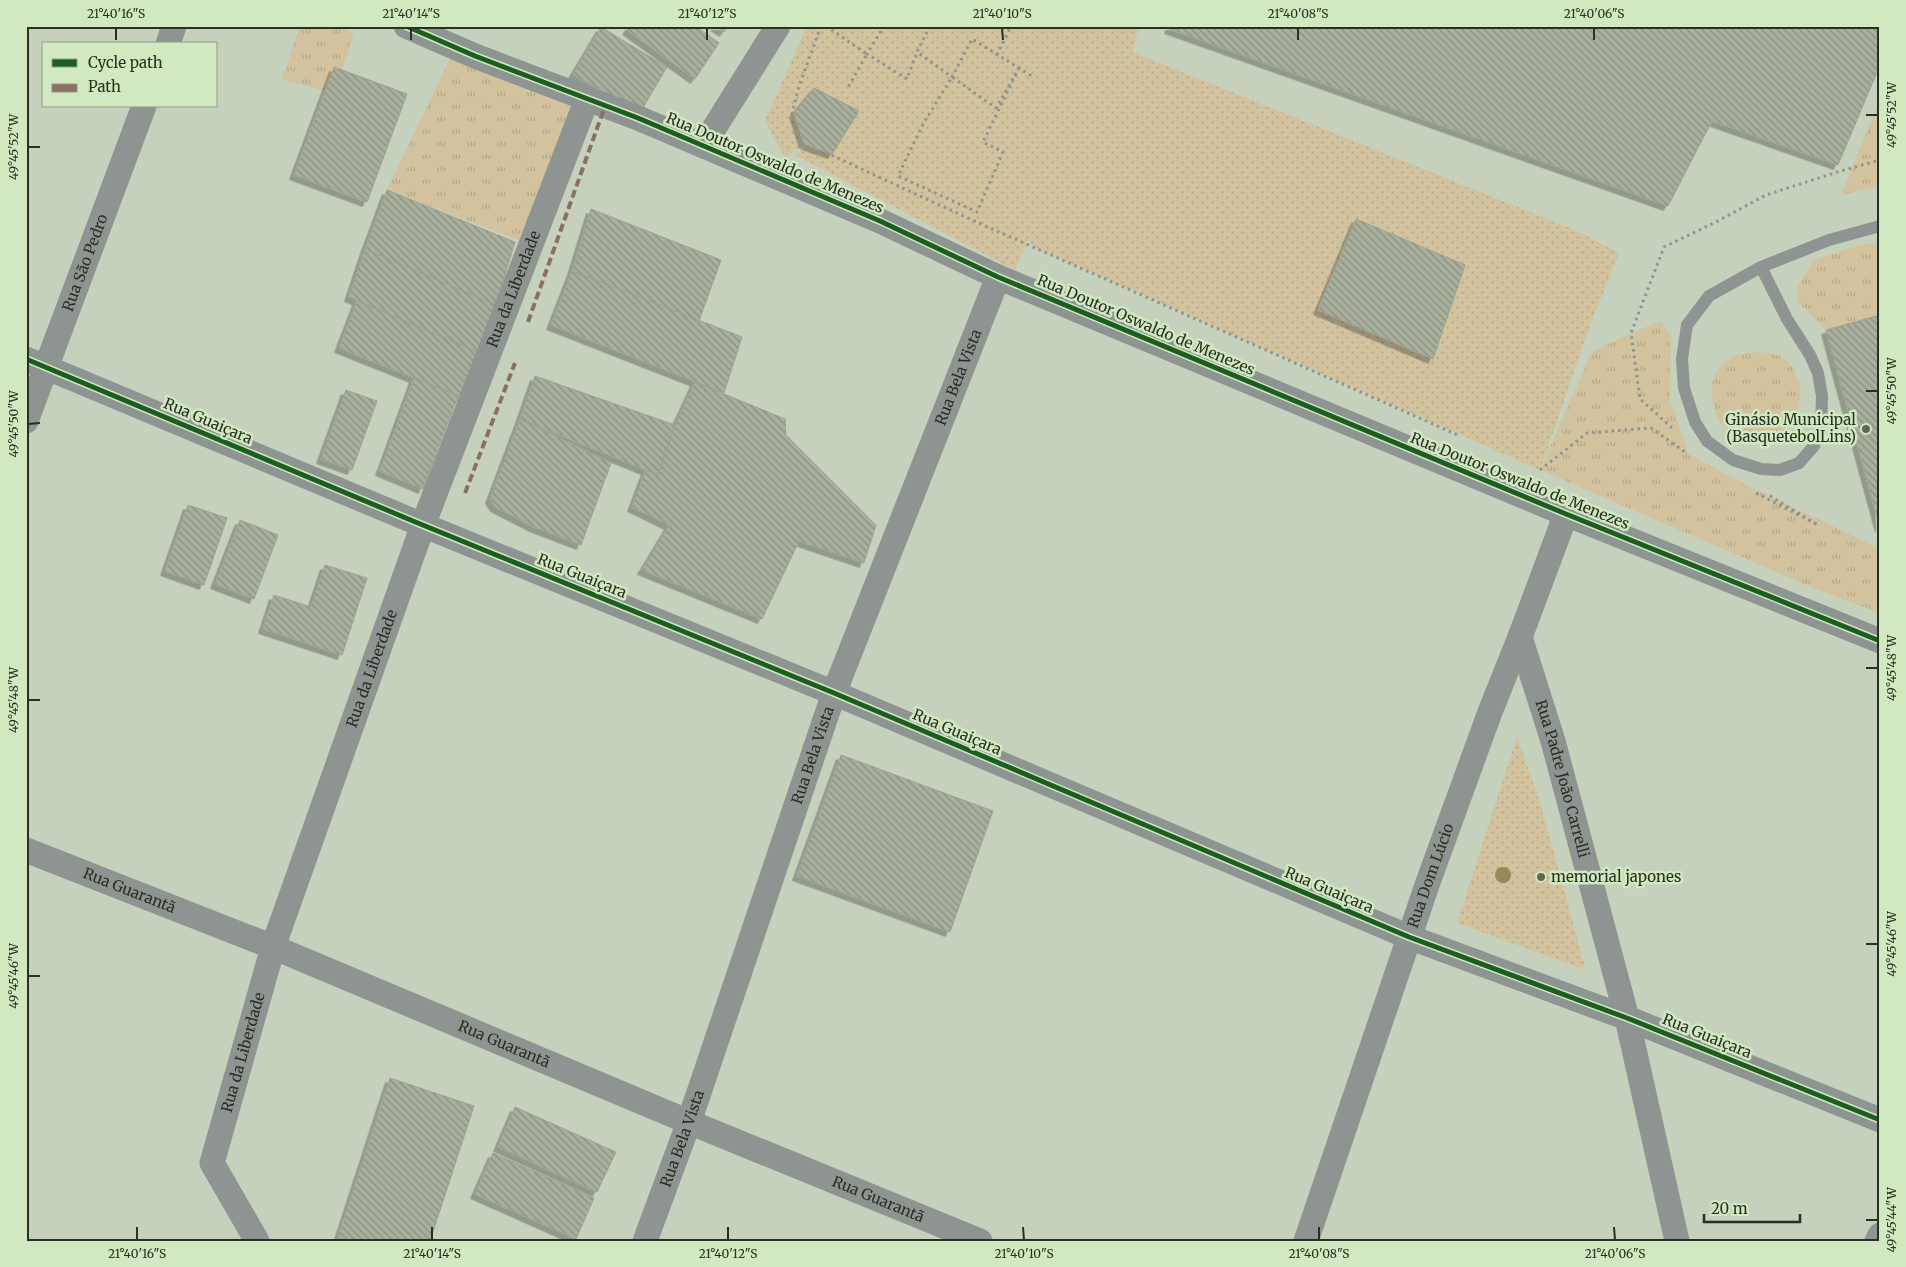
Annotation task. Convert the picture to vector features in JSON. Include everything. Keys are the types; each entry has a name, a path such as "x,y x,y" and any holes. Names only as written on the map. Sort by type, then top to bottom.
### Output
{"street":[{"path":"169,42 174,26"},
{"path":"703,146 778,26"},
{"name":"Rua Doutor Oswaldo de Menezes","path":"410,27 475,56 703,146 880,221 998,277 1566,514 1880,641"},
{"name":"Rua da Liberdade","path":"257,1241 212,1163 273,947 423,524 587,99"},
{"name":"Rua São Pedro","path":"26,421 36,363 143,108"},
{"name":"Rua Bela Vista","path":"645,1241 689,1122 834,693 998,277"},
{"name":"Rua Guaiçara","path":"36,363 834,693 1409,937 1628,1018 1880,1120"},
{"name":"Rua Dom Lúcio","path":"1306,1241 1409,937 1490,712 1566,514"},
{"name":"Rua Padre João Carrelli","path":"1520,637 1553,741 1628,1018 1677,1241"},
{"name":"Rua Guarantã","path":"26,850 273,947 689,1122 980,1241"},
{"path":"1877,1241 1880,1235"}],"lane":[{"path":"1761,267 1787,319 1810,355 1818,373 1822,396 1822,426 1814,446 1799,463 1780,470 1761,469 1733,460 1707,441 1695,422 1684,388 1682,359 1687,325 1709,296 1761,267 1829,240 1880,226"}],"path":[{"path":"821,26 799,86 792,114 803,145 831,155 990,228 1463,437"},
{"path":"826,26 907,79 917,52 930,26"},
{"path":"997,55 1011,26"},
{"path":"847,89 881,31"},
{"path":"1019,68 983,142 1003,152 976,212 898,176 923,124 972,40 1019,68 1032,76"},
{"path":"917,52 996,108 1019,68"},
{"path":"1664,247 1766,195 1880,160"},
{"path":"1531,466 1549,474"}],"green space":[{"path":"300,26 332,26 354,33 335,94 282,79"},
{"path":"807,26 1140,26 1132,52 1575,230 1619,253 1591,323 1540,470 1034,247 1028,240 1015,270 795,155 806,147 801,146 785,157 765,121"},
{"path":"455,48 587,99 521,241 387,190"},
{"path":"1880,99 1880,186 1841,195"},
{"path":"1880,242 1880,315 1826,330 1798,302 1798,285 1814,260 1860,245"},
{"path":"1661,321 1671,337 1670,400 1689,455 1880,549 1880,613 1811,587 1540,470 1592,352"},
{"path":"1755,352 1770,353 1786,360 1794,370 1800,389 1800,401 1790,424 1777,436 1770,440 1762,441 1739,436 1721,424 1718,420 1712,394 1713,380 1716,373 1726,362 1741,354"},
{"path":"1517,737 1540,802 1586,970 1457,923"}],"building":[{"path":"630,26 695,26 719,43 695,79 627,30"},
{"path":"715,26 728,26 724,32"},
{"path":"1170,26 1880,26 1880,65 1838,165 1712,121 1668,206 1169,29"},
{"path":"601,27 667,67 640,113 573,74"},
{"path":"334,67 407,94 367,202 294,175"},
{"path":"814,88 859,111 832,154 804,144 794,113"},
{"path":"387,190 515,242 496,305 365,249"},
{"path":"591,209 721,260 699,321 572,271"},
{"path":"1356,219 1465,265 1433,359 1318,310"},
{"path":"365,249 496,305 478,352 349,297"},
{"path":"572,271 742,337 724,393 551,325"},
{"path":"357,301 478,352 462,397 339,348"},
{"name":"Ginásio Municipal (BasquetebolLins)","path":"1880,315 1880,528 1826,330"},
{"path":"535,376 675,425 658,475 520,419"},
{"path":"414,378 458,396 423,489 380,471"},
{"path":"695,382 785,419 786,435 876,525 864,563 799,541 762,619 642,570 669,525 632,507 646,470 658,475 675,425"},
{"path":"346,390 377,401 352,470 321,459"},
{"path":"520,419 611,463 581,545 534,527 495,507 490,499"},
{"path":"188,505 227,518 204,585 165,571"},
{"path":"240,520 278,535 254,599 215,584"},
{"path":"325,565 367,578 342,655 263,629 274,595 311,607"},
{"path":"841,755 993,811 950,932 797,876"},
{"path":"390,1078 474,1106 430,1241 348,1241 338,1238"},
{"path":"515,1107 616,1152 597,1192 498,1147"},
{"path":"493,1153 594,1198 576,1239 475,1194"}],"marked path":[{"path":"528,322 605,106"},
{"path":"465,493 515,363"}],"cycle path":[{"path":"406,26 475,56 638,118 880,221 998,277 1566,514 1880,641"},
{"path":"26,359 413,521 834,693 1409,937 1627,1018 1880,1120"}],"place":[{"name":"Ginásio Municipal (BasquetebolLins)","path":"1866,429"},
{"name":"memorial japones","path":"1541,877"}]}
